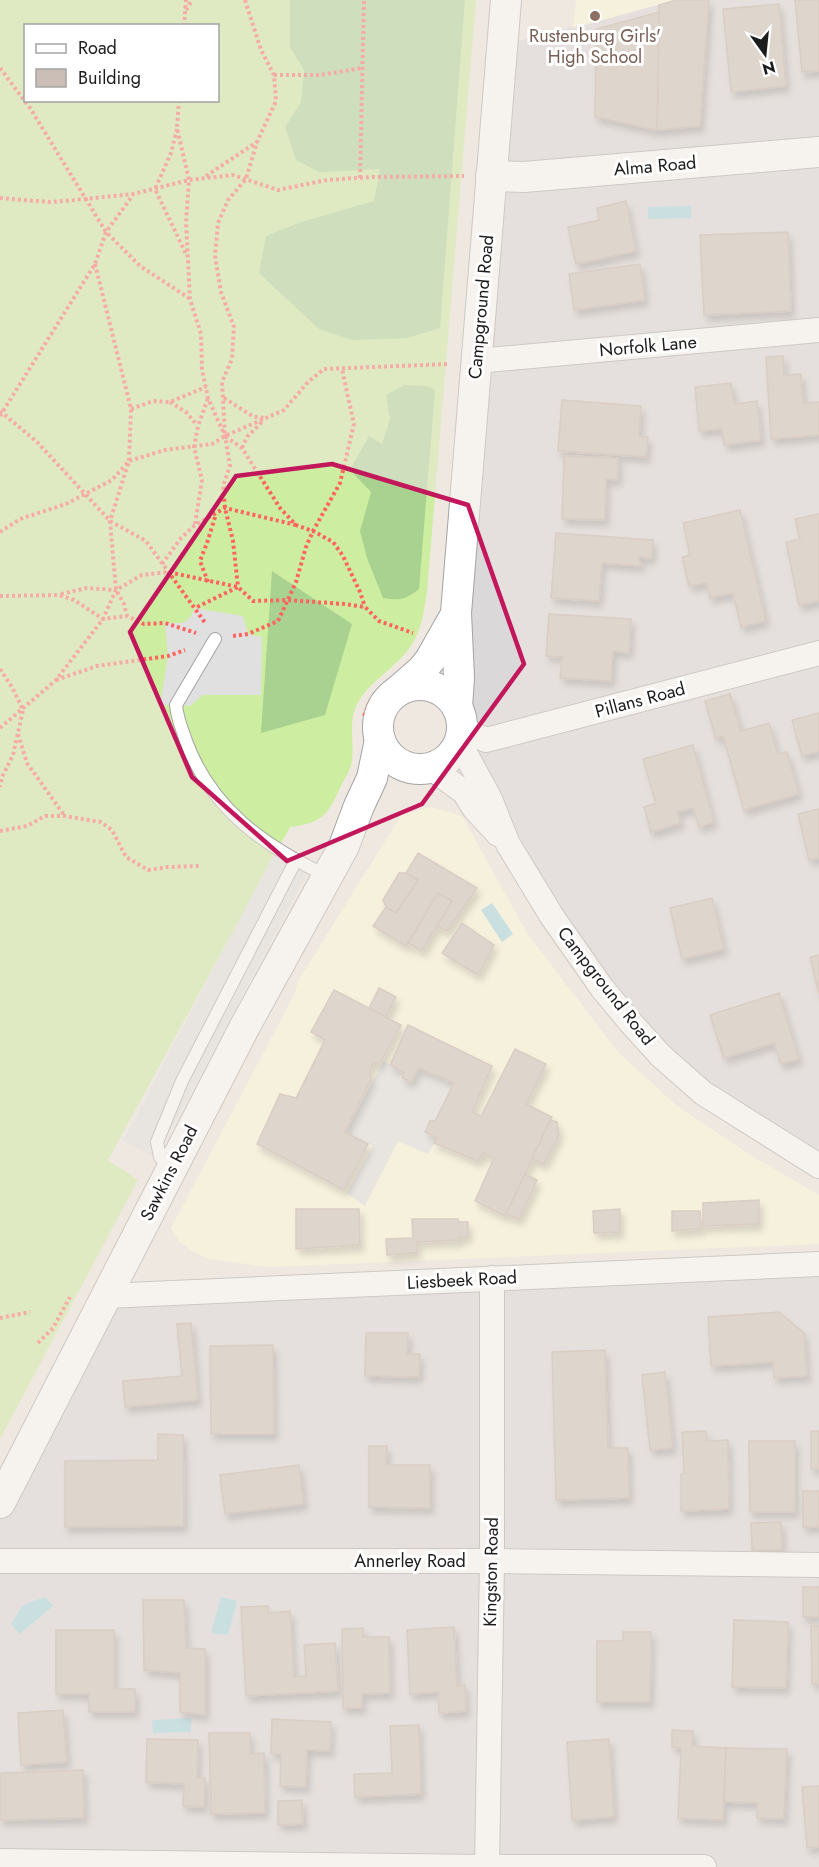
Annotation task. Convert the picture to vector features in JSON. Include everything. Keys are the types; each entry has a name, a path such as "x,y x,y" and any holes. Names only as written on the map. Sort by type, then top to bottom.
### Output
{"street":[{"name":"Campground Road","path":"506,0 491,176 465,362 456,613 460,726 508,844 551,915 602,988 662,1056 703,1093 819,1166"},
{"name":"Alma Road","path":"491,176 524,177 819,152"},
{"name":"Norfolk Lane","path":"465,362 819,330"},
{"name":"Campground Road","path":"393,694 422,670 430,660 456,613"},
{"name":"Pillans Road","path":"460,726 486,740 819,653"},
{"path":"421,685 436,687 448,695 460,726 453,753 443,762 423,768 400,763 388,753 380,740 378,728 380,715 393,694 406,687 421,685"},
{"name":"Sawkins Road","path":"0,1503 244,1028 344,846 372,778 380,740"},
{"name":"Campground Road","path":"423,768 464,792 474,808 508,844"},
{"name":"Sawkins Road","path":"344,846 394,784 423,768"},
{"name":"Liesbeek Road","path":"106,1296 819,1264"},
{"name":"Kingston Road","path":"487,1867 492,1561 492,1278"},
{"name":"Annerley Road","path":"0,1562 492,1561 819,1565"},
{"path":"0,1861 487,1867 704,1867"}],"lane":[{"path":"215,639 176,705 177,715 191,754 208,784 228,811 274,849 327,876"},
{"path":"171,1169 160,1157 157,1142 165,1122 182,1081 296,860"}],"path":[{"path":"184,24 186,0"},
{"path":"185,12 192,0"},
{"path":"238,588 233,541 225,508 223,486 230,466 225,436 222,382 232,359 234,327 221,292 215,256 218,223 228,200 246,179 257,142 276,100 274,75 261,50 245,0"},
{"path":"360,178 363,0"},
{"path":"0,68 24,100"},
{"path":"274,75 321,75 362,69"},
{"path":"26,102 106,232 140,266 190,299"},
{"path":"154,189 171,153 177,128 179,102"},
{"path":"177,128 189,180 186,222 190,299 201,334 202,370 208,398 225,436 242,448 280,508 296,525"},
{"path":"206,177 257,142"},
{"path":"0,198 50,202 85,199 133,194 189,180 233,175 278,190 327,180 491,176"},
{"path":"154,189 187,255"},
{"path":"133,194 106,232 95,264 0,413 37,442 110,521 146,541 195,608 238,588"},
{"path":"95,264 131,409 129,461 110,521 116,590 124,604 127,616"},
{"path":"0,532 20,519 66,504 112,480 129,461 165,450 212,444 284,410 308,382 324,369 465,362"},
{"path":"248,634 278,621 296,582 313,531 340,483 354,424 342,369"},
{"path":"131,409 153,401 170,402 206,387"},
{"path":"195,525 202,480 194,447 198,426 208,398"},
{"path":"223,398 254,417 267,418"},
{"path":"170,402 186,412 198,426"},
{"path":"242,448 247,437 267,418"},
{"path":"162,564 181,538 195,525 225,508 296,525 333,542 343,556 365,607 379,621 422,637"},
{"path":"208,582 200,561 216,513"},
{"path":"0,597 59,594 87,588 116,590 142,575 168,572 238,588 253,601 287,600 365,607"},
{"path":"0,728 56,680 103,619 116,590"},
{"path":"59,594 74,600 103,619 127,616 144,624 165,623 215,639"},
{"path":"56,680 97,666 168,656"},
{"path":"0,669 23,710 13,755 2,777 0,787"},
{"path":"18,734 27,763 64,816"},
{"path":"0,831 27,826 45,816 64,816 101,822 112,830 126,857 148,870 199,866"},
{"path":"0,1318 30,1312"}],"highlighted area":[{"path":"332,464 468,505 524,664 422,804 287,861 192,777 130,632 236,476"}],"shaded area":[{"name":"Rustenburg Girls' High School","path":"576,0 676,0 573,28"},
{"path":"676,0 819,0 819,1166 703,1093 631,1023 477,778 459,678 502,45"},
{"path":"195,608 243,616 248,634 262,637 261,695 203,695 190,706 160,705 168,656 165,623 183,623 190,618"},
{"path":"431,807 462,816 527,933 617,1051 677,1106 755,1158 819,1195 819,1244 269,1267 209,1259 179,1242 171,1228 295,993 298,981 402,814"},
{"path":"276,850 310,868 156,1158 123,1141"},
{"path":"384,1061 403,1072 399,1079 411,1082 419,1068 454,1083 435,1121 430,1121 425,1132 437,1138 428,1154 398,1141 365,1206 347,1193 373,1146 345,1132"},
{"path":"819,1264 819,1867 0,1867 0,1503 106,1296"}],"green space":[{"path":"0,0 476,0 427,592 420,626 406,653 360,699 352,721 351,765 333,803 318,820 290,827 108,1160 138,1180 0,1439"},
{"path":"290,0 465,0 440,328 407,338 351,340 319,329 259,273 266,236 301,222 374,201 380,169 319,172 296,160 285,127 301,102 304,70 290,47"},
{"path":"404,385 426,386 435,390 419,589 407,597 394,599 383,598 367,558 360,531 371,492 350,470 369,436 382,444 390,419 386,395"},
{"path":"272,571 352,624 325,715 261,733"}],"water":[{"path":"691,206 691,218 648,219 648,207"},
{"path":"492,903 513,934 502,942 481,910"},
{"path":"45,1597 53,1606 20,1634 11,1624 23,1605"},
{"path":"221,1597 237,1601 228,1635 211,1633"},
{"path":"191,1718 191,1732 153,1733 152,1720"}],"building":[{"path":"676,0 709,0 700,126 657,130 659,5"},
{"path":"795,0 819,0 819,71 802,72"},
{"path":"779,4 786,86 731,92 723,9"},
{"path":"659,12 657,130 595,117 596,29"},
{"path":"626,201 636,251 576,264 568,227 599,220 597,208"},
{"path":"788,232 791,311 704,315 700,235"},
{"path":"640,264 645,300 574,310 569,274"},
{"path":"783,356 784,375 801,374 803,403 819,402 819,435 771,439 766,357"},
{"path":"731,383 734,404 757,401 761,440 724,445 722,429 699,431 695,387"},
{"path":"562,400 641,406 639,436 648,437 646,457 558,451"},
{"path":"564,456 618,458 618,480 606,479 605,520 562,519"},
{"path":"740,510 766,621 741,627 733,593 710,598 707,583 689,586 682,557 690,555 683,523"},
{"path":"819,514 819,601 799,605 786,542 800,539 795,519"},
{"path":"556,533 653,540 652,558 638,557 642,566 602,563 599,601 551,598"},
{"path":"549,614 631,619 629,653 613,651 611,681 560,678 562,657 546,656"},
{"path":"730,694 741,731 769,723 778,754 787,752 799,794 744,810 723,736 716,739 705,701"},
{"path":"819,713 819,751 802,756 792,720"},
{"path":"693,745 714,822 699,827 693,808 677,812 681,823 651,832 644,807 656,803 643,759"},
{"path":"819,809 819,858 809,860 798,814"},
{"path":"418,853 477,888 447,931 437,926 452,901 438,893 406,946 373,926 386,907 396,913 418,880 406,873"},
{"path":"399,873 406,873 418,880 396,913 386,907 383,900"},
{"path":"438,893 452,901 422,951 408,943"},
{"path":"712,898 724,949 682,959 670,908"},
{"path":"462,923 494,945 478,975 442,953"},
{"path":"819,955 819,994 810,957"},
{"path":"379,988 396,997 386,1017 369,1008"},
{"path":"334,990 401,1025 379,1065 374,1062 370,1071 371,1080 345,1132 368,1144 344,1190 257,1144 280,1094 296,1098 325,1040 311,1032"},
{"path":"779,993 799,1059 781,1064 774,1043 724,1058 710,1015"},
{"path":"408,1025 492,1066 472,1112 481,1116 515,1049 546,1064 526,1104 552,1117 505,1216 475,1201 494,1158 483,1153 478,1161 434,1143 437,1138 425,1132 430,1121 435,1121 454,1083 419,1068 411,1082 402,1078 404,1073 390,1065"},
{"path":"550,1120 557,1122 559,1135 544,1164 532,1159"},
{"path":"525,1174 537,1180 519,1219 506,1214"},
{"path":"759,1200 759,1224 703,1226 703,1203"},
{"path":"296,1209 359,1209 360,1245 296,1249"},
{"path":"620,1209 620,1232 594,1233 593,1211"},
{"path":"672,1211 700,1211 701,1229 672,1231"},
{"path":"412,1219 458,1219 458,1222 468,1222 468,1237 459,1237 460,1240 417,1242 417,1253 387,1255 386,1239 413,1238"},
{"path":"779,1312 804,1333 807,1376 774,1378 773,1362 711,1366 708,1317"},
{"path":"191,1323 198,1400 125,1407 123,1381 182,1376 177,1324"},
{"path":"366,1333 408,1333 407,1354 420,1354 419,1377 365,1376"},
{"path":"273,1345 274,1434 211,1434 210,1346"},
{"path":"605,1350 608,1448 628,1448 629,1498 556,1500 552,1352"},
{"path":"665,1372 673,1448 650,1450 642,1375"},
{"path":"706,1431 706,1441 728,1440 729,1509 681,1511 681,1474 684,1473 682,1432"},
{"path":"811,1431 819,1431 819,1469 811,1469"},
{"path":"158,1434 183,1435 184,1526 65,1527 65,1461 158,1460"},
{"path":"749,1441 795,1441 795,1512 750,1512"},
{"path":"369,1446 387,1446 386,1465 430,1465 430,1508 369,1507"},
{"path":"299,1465 304,1504 225,1514 220,1475"},
{"path":"803,1491 819,1491 819,1527 803,1527"},
{"path":"781,1522 782,1550 752,1550 751,1523"},
{"path":"803,1587 819,1587 819,1617 803,1617"},
{"path":"143,1600 184,1600 186,1648 205,1649 205,1715 180,1712 180,1673 144,1670"},
{"path":"268,1606 268,1613 290,1611 294,1677 306,1676 304,1645 335,1643 338,1691 246,1696 241,1607"},
{"path":"734,1620 788,1622 786,1688 732,1687"},
{"path":"811,1626 819,1626 819,1684 812,1684"},
{"path":"454,1627 457,1686 465,1685 466,1711 439,1713 438,1692 410,1694 407,1630"},
{"path":"363,1628 363,1637 389,1637 390,1693 362,1694 362,1708 343,1708 342,1629"},
{"path":"56,1630 114,1630 114,1689 135,1689 135,1712 89,1712 89,1694 56,1694"},
{"path":"623,1632 651,1632 650,1702 597,1702 597,1641 623,1641"},
{"path":"63,1710 67,1762 21,1765 18,1713"},
{"path":"272,1719 331,1722 330,1751 307,1750 306,1787 280,1786 281,1754 271,1754"},
{"path":"419,1725 421,1794 355,1797 354,1774 392,1773 390,1726"},
{"path":"672,1730 693,1731 692,1746 726,1748 723,1820 678,1818 681,1748 672,1747"},
{"path":"209,1733 250,1733 250,1754 264,1753 265,1813 211,1814"},
{"path":"147,1739 198,1740 197,1778 205,1778 204,1807 183,1806 184,1784 146,1782"},
{"path":"609,1739 614,1817 572,1820 567,1742"},
{"path":"726,1748 787,1749 784,1819 757,1818 757,1803 724,1802"},
{"path":"83,1770 84,1818 0,1820 0,1773"},
{"path":"819,1786 819,1847 807,1848 802,1787"},
{"path":"302,1800 303,1824 278,1825 278,1801"}],"place":[{"name":"Rustenburg Girls' High School","path":"595,16"}]}
